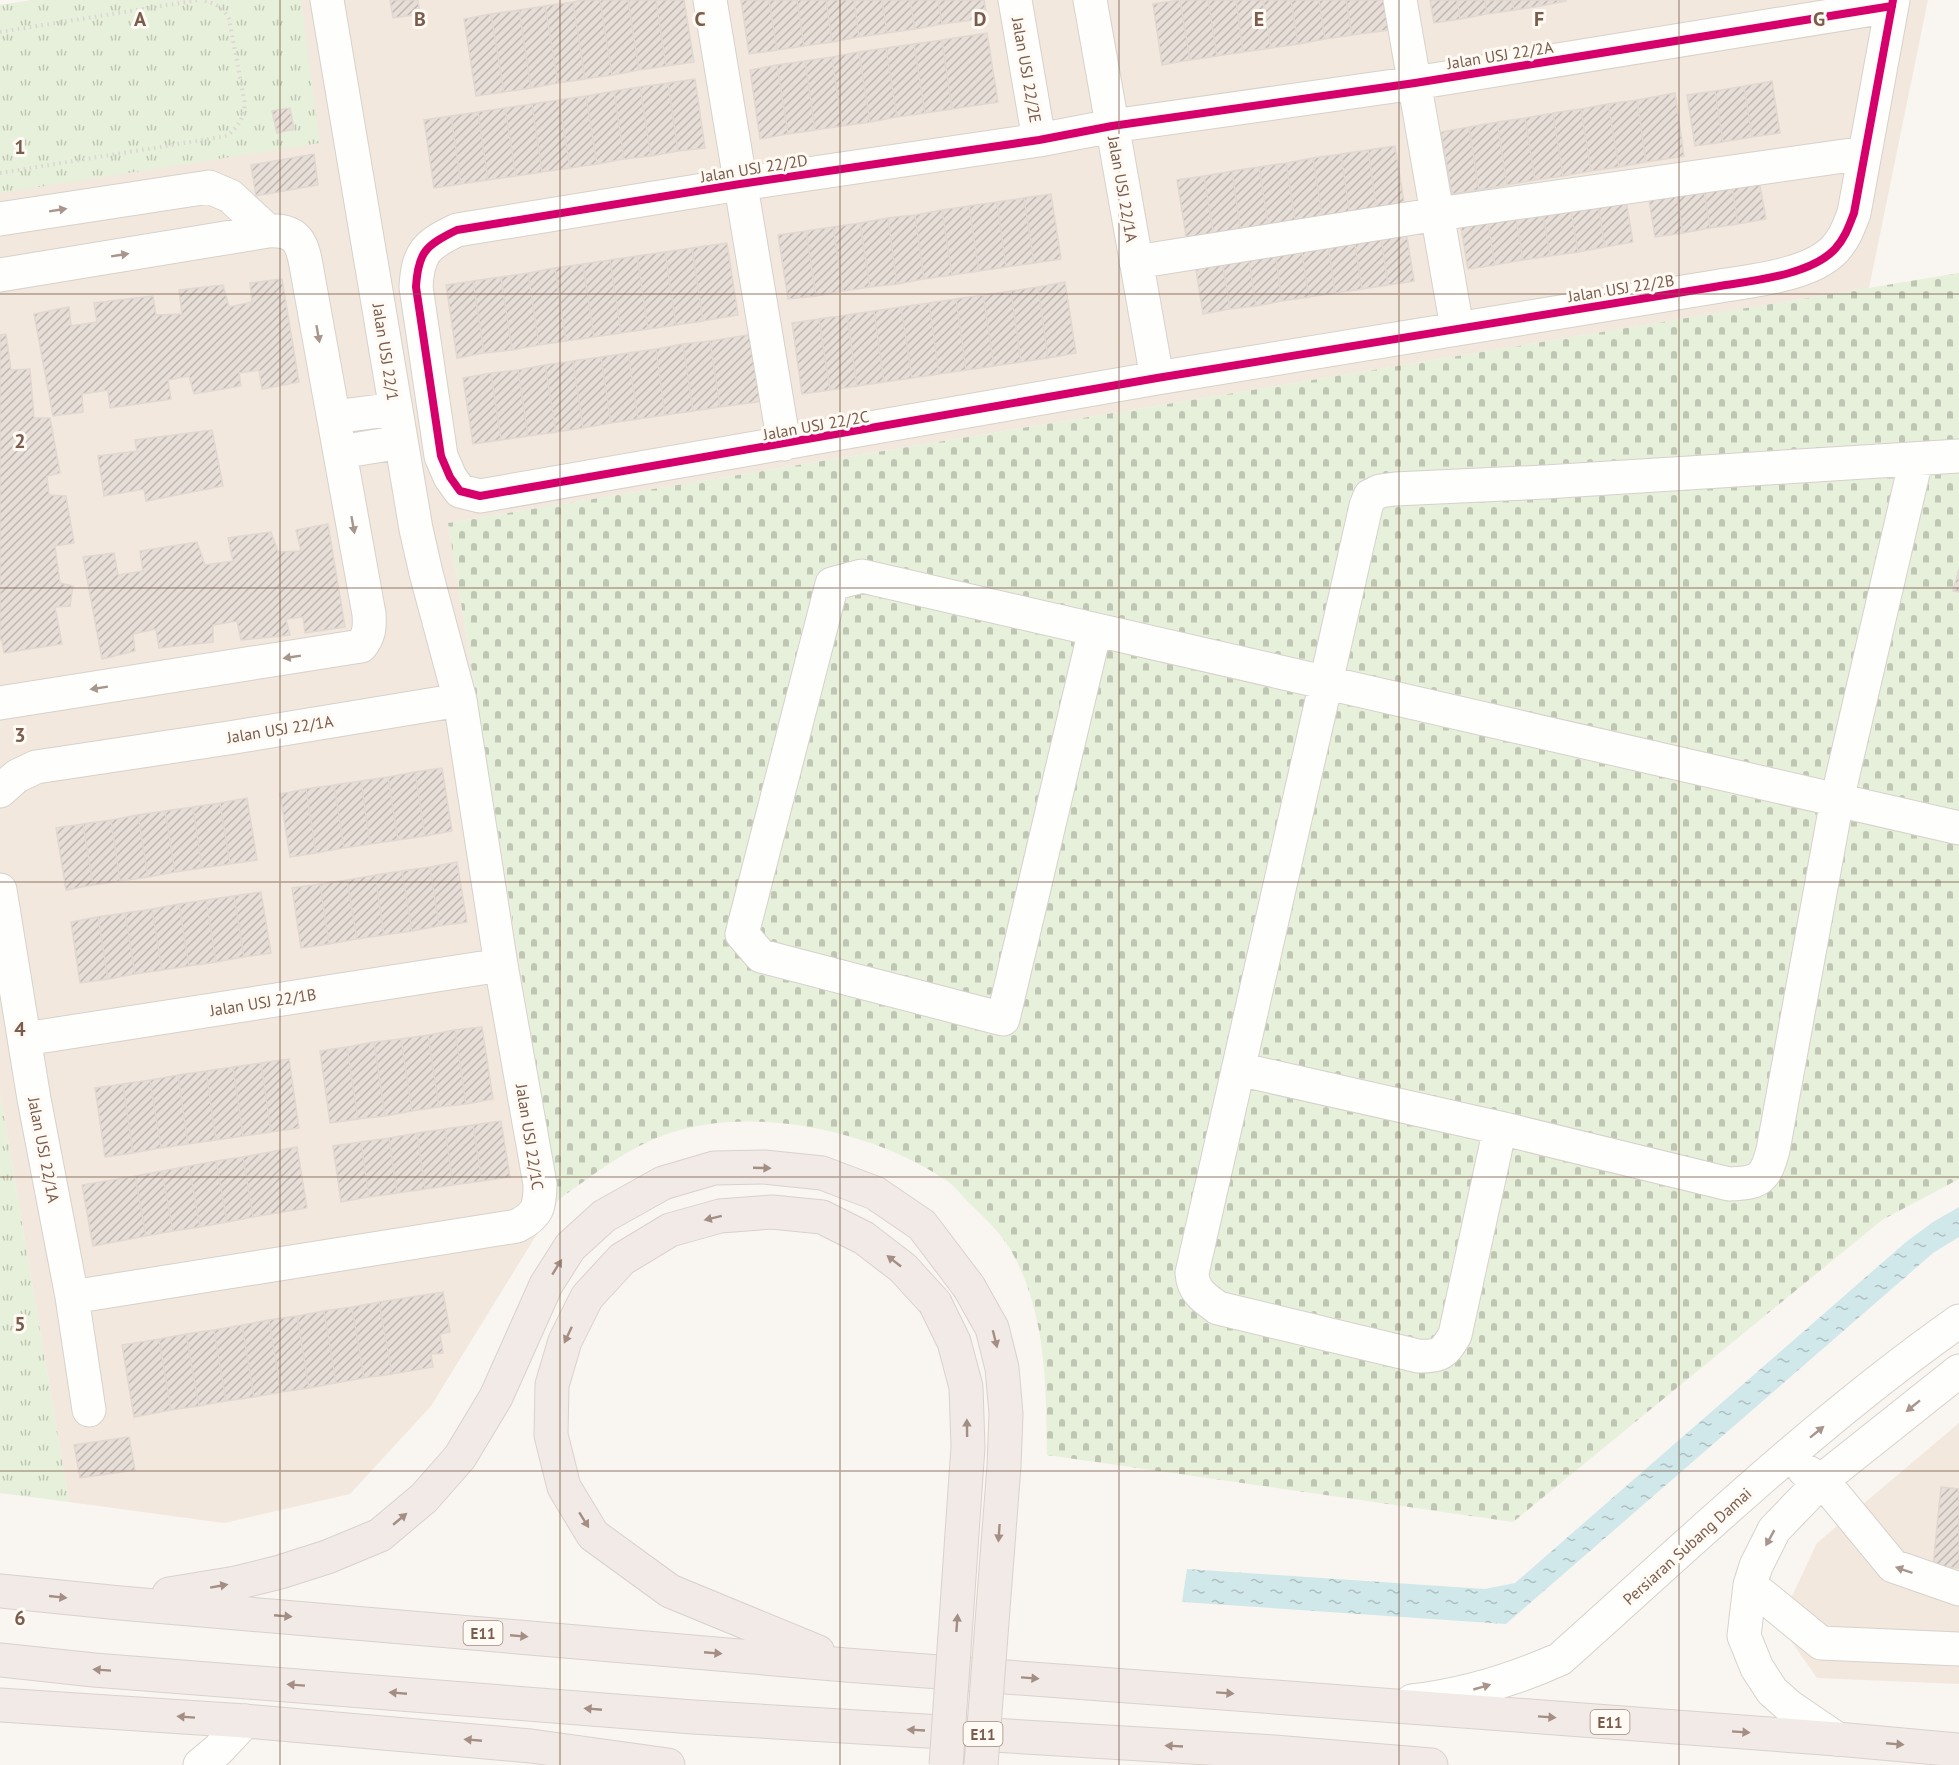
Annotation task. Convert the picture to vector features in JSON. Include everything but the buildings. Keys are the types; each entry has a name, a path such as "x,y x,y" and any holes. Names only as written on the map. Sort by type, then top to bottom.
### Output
{"highway":[{"path":"120,1603 280,1572 327,1557 380,1535 424,1498 460,1457 496,1397 546,1285 570,1247 604,1216 663,1183 714,1168 764,1167 822,1173 875,1192 922,1225 969,1287 992,1328 1002,1368 1006,1414 981,1765"},
{"path":"846,1665 669,1591 593,1535 564,1487 551,1435 552,1385 565,1341 587,1297 622,1259 670,1230 720,1216 772,1212 822,1217 864,1238 903,1268 935,1304 954,1342 967,1399 968,1447 946,1765"},
{"name":"E11","path":"0,1591 846,1665 1384,1704 1959,1750"},
{"name":"E11","path":"0,1660 94,1670 693,1717 1274,1752 1431,1765"},
{"path":"0,1691 54,1708"},
{"path":"0,1705 245,1721 531,1746 668,1765"},
{"path":"531,1746 693,1717"},
{"path":"1208,1765 1274,1752"}],"street":[{"name":"Jalan USJ 22/1","path":"327,0 401,442 426,573 460,700"},
{"path":"710,0 784,444"},
{"name":"Jalan USJ 22/2E","path":"1015,0 1038,140"},
{"name":"Jalan USJ 22/1A","path":"1090,0 1156,378"},
{"path":"1400,0 1457,328"},
{"name":"Jalan USJ 22/2A","path":"1112,126 1415,83 1892,3"},
{"name":"Jalan USJ 22/2B","path":"1156,378 1714,287 1814,266 1834,250 1846,234 1854,213 1892,3"},
{"name":"Jalan USJ 22/2D","path":"480,496 460,491 450,477 441,456 416,287 417,267 423,253 437,239 457,230 740,184 1038,140 1112,126"},
{"path":"1136,262 1438,214 1866,153"},
{"path":"0,219 209,187 230,196 268,231"},
{"path":"0,275 268,231 282,230 298,241 303,249 369,614 368,638 361,646 0,703"},
{"name":"Jalan USJ 22/2C","path":"480,496 1156,378"},
{"path":"334,417 395,409"},
{"path":"340,452 401,442"},
{"path":"1500,1128 1455,1335 1444,1352 1432,1357 1418,1356 1218,1308 1201,1296 1193,1283 1192,1273 1325,682 1370,496 1380,491 1959,456"},
{"path":"1238,1069 1500,1128 1729,1184 1758,1180 1768,1167 1773,1150 1837,800 1916,460"},
{"path":"1095,630 1003,1019 761,957 742,933 832,584 862,576 1959,828"},
{"name":"Jalan USJ 22/1A","path":"0,791 17,776 36,766 235,737 460,700"},
{"name":"Jalan USJ 22/1C","path":"72,1297 517,1226 530,1219 537,1209 540,1184 501,965 460,700"},
{"name":"Jalan USJ 22/1A","path":"0,890 36,1110 72,1297 89,1410"},
{"name":"Jalan USJ 22/1B","path":"25,1039 501,965"},
{"name":"Persiaran Subang Damai","path":"1384,1704 1447,1697 1522,1676 1560,1659 1785,1458 1913,1353 1959,1321"},
{"path":"1837,1739 1790,1707 1772,1691 1757,1668 1744,1636 1750,1585 1756,1566 1774,1530 1822,1480 1955,1378 1913,1353"},
{"path":"1785,1458 1822,1480 1893,1566 1959,1589"},
{"path":"1750,1585 1821,1642 1959,1649"},
{"path":"200,1765 218,1750 245,1721"}],"path":[{"path":"0,32 200,0 213,3 224,10 229,19 245,104 243,117 236,129 227,136 0,173"}],"shaded area":[{"path":"33,0 1928,0 1869,288 448,523 558,1200 431,1406 350,1494 224,1523 69,1502 0,1093 0,5"},
{"path":"1959,1423 1959,1684 1817,1678 1779,1624 1817,1543"}],"green space":[{"path":"33,0 301,0 320,143 0,193 0,5"},
{"path":"1959,273 1959,1179 1882,1220 1513,1522 1047,1455 1045,1383 1040,1337 1029,1291 1015,1257 997,1232 950,1183 915,1162 848,1136 774,1123 738,1122 703,1125 670,1133 640,1146 611,1162 558,1200 448,523"},
{"path":"0,1093 69,1502 0,1493"}],"water":[{"path":"1959,1207 1959,1237 1933,1253 1506,1624 1182,1602 1187,1569 1485,1589 1515,1583 1906,1242 1933,1222"}],"cycle path":[{"path":"1892,6 1415,83 1112,126 1039,140 740,184 457,230 438,240 426,251 419,265 416,287 441,456 450,477 460,491 480,496 1157,378 1761,279 1795,271 1824,258 1835,249 1844,236 1854,213 1893,0"}]}
